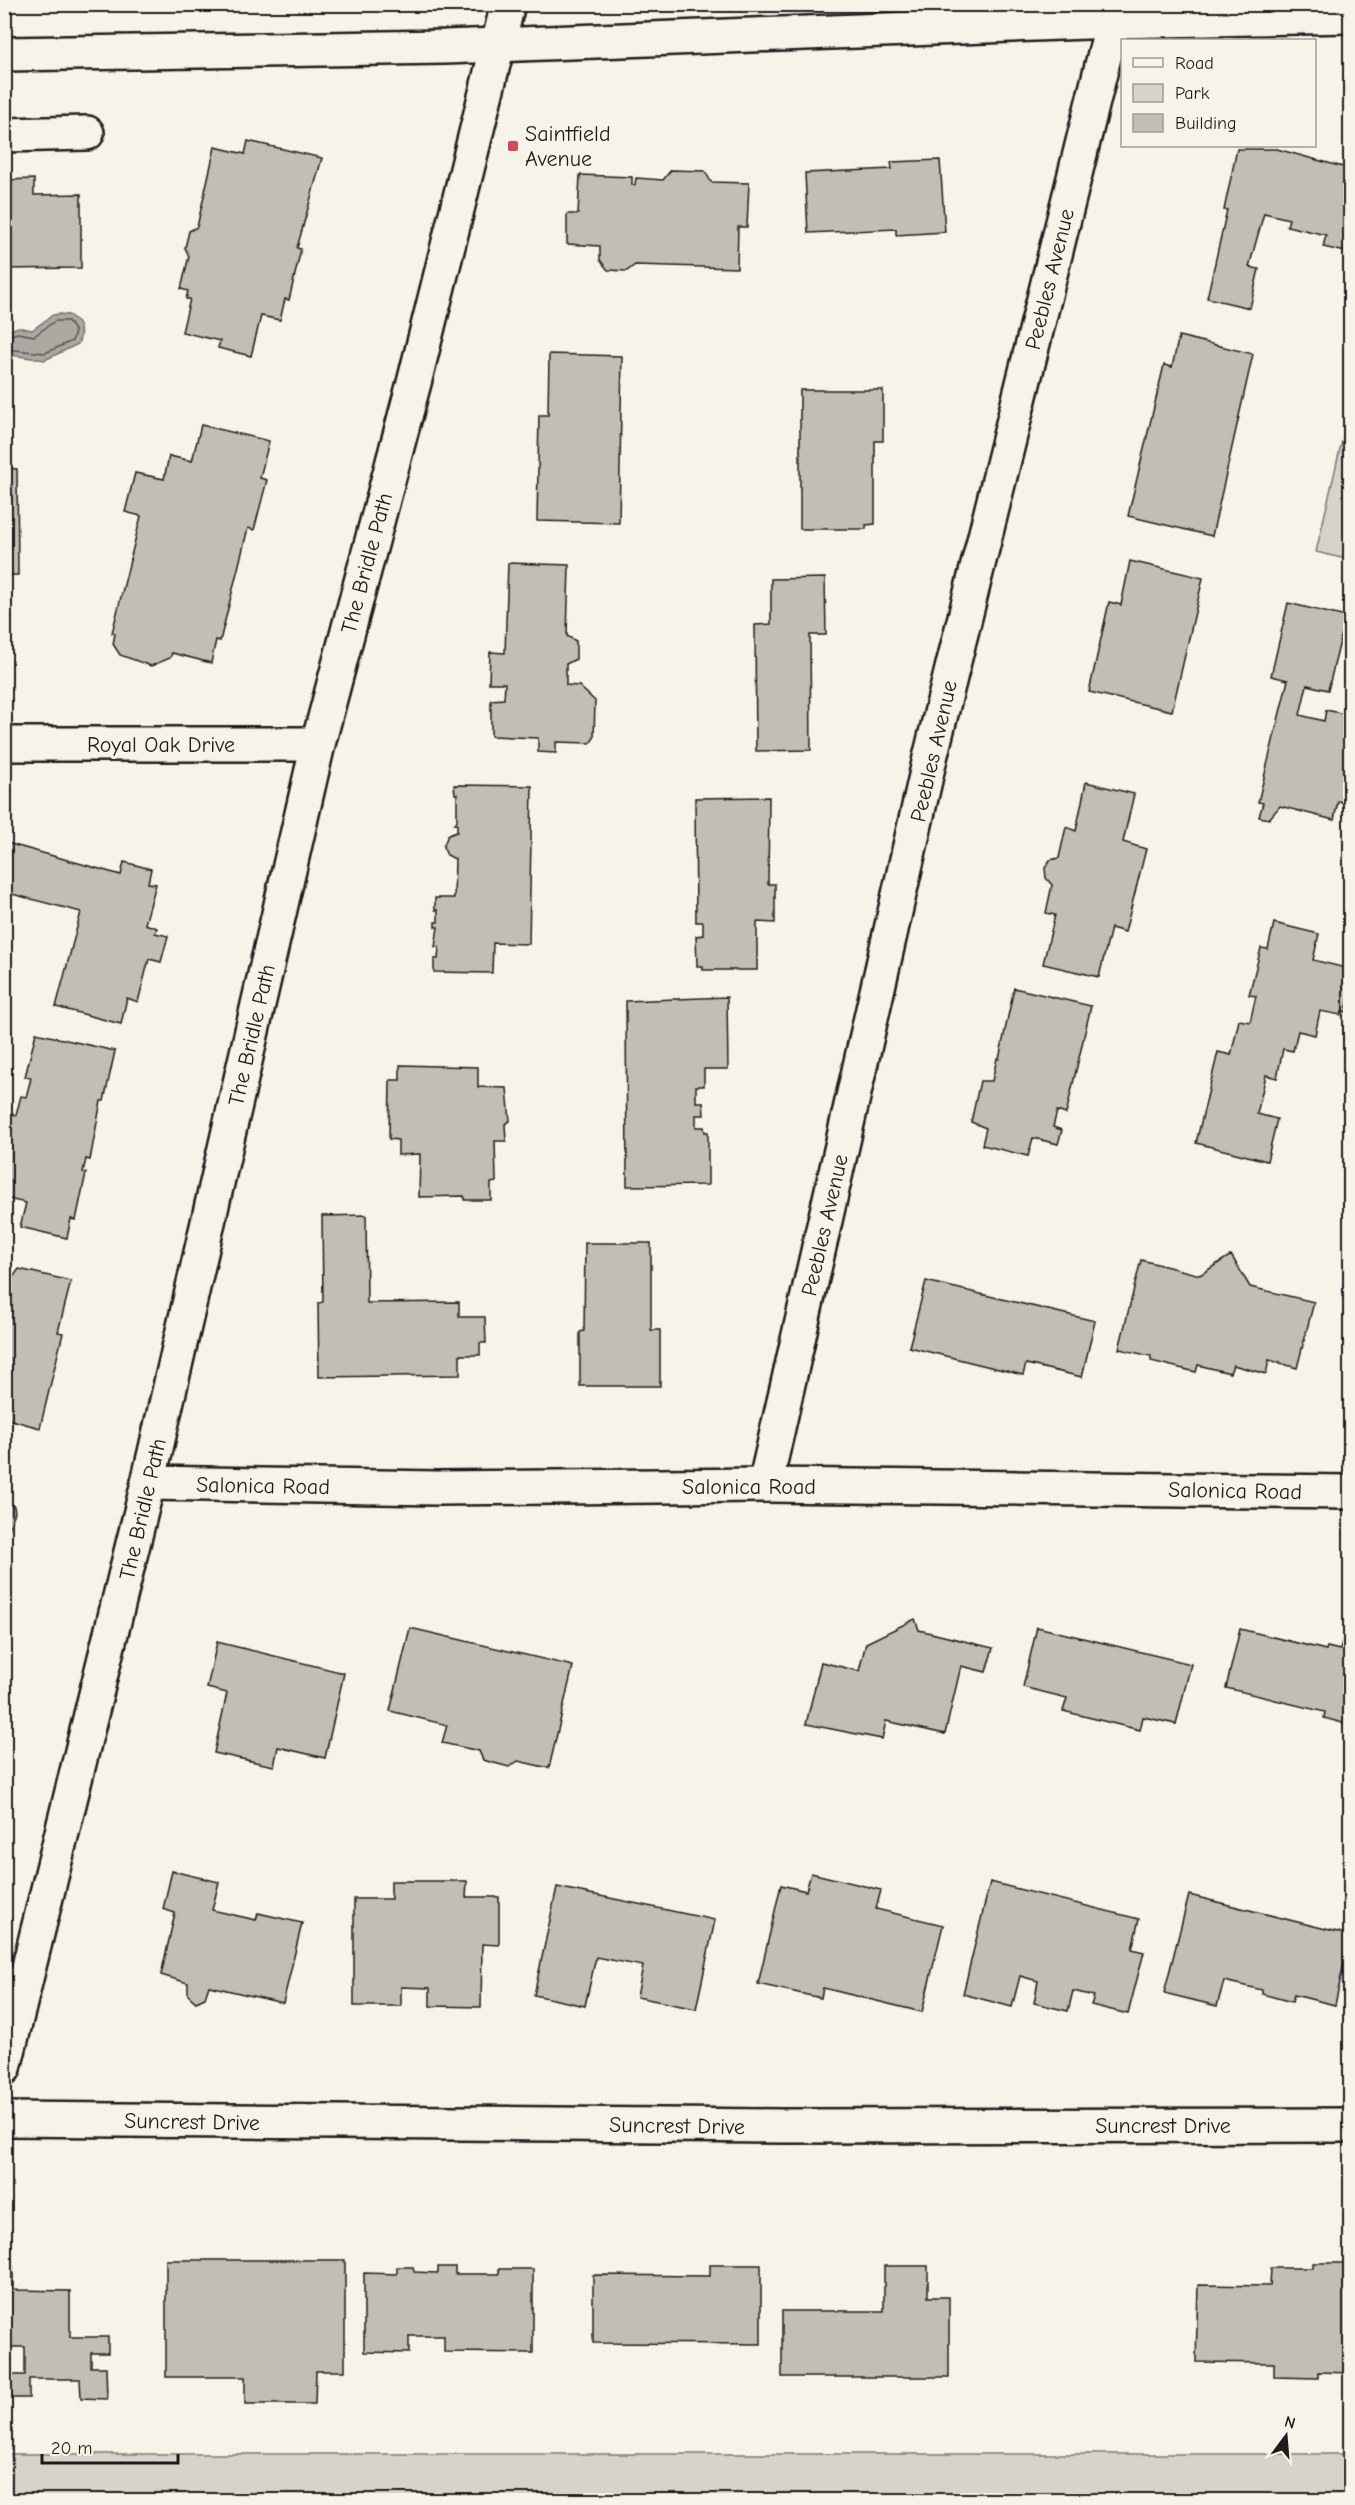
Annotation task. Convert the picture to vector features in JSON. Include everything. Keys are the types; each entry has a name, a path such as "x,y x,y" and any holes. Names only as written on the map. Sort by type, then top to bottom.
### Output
{"street":[{"name":"The Bridle Path","path":"4,2068 148,1483 318,744 415,379 508,4"},
{"path":"4,54 445,47 497,43 1113,21 1350,16"},
{"name":"Peebles Avenue","path":"765,1485 930,758 1113,21"},
{"path":"4,135 87,133"},
{"name":"Royal Oak Drive","path":"4,744 318,744"},
{"name":"Salonica Road","path":"148,1483 437,1488 765,1485 1350,1492"},
{"name":"Suncrest Drive","path":"4,2119 771,2126 1350,2125"}],"green space":[{"path":"1350,406 1350,560 1316,552"},
{"path":"5,2454 1350,2454 1350,2500 5,2500"}],"water":[{"path":"53,315 69,315 78,324 81,331 78,344 45,360 5,354 5,332 18,327 32,330"}],"building":[{"path":"248,141 322,158 297,248 301,249 289,300 285,299 280,320 261,316 251,356 218,348 220,341 182,332 190,299 186,299 188,291 181,289 189,256 185,248 189,231 197,227 215,147 245,154"},
{"path":"1237,149 1277,149 1343,167 1344,160 1350,164 1350,253 1323,247 1326,235 1287,226 1289,219 1264,213 1249,267 1259,269 1250,308 1207,298 1227,210 1224,210"},
{"path":"940,160 945,232 896,235 896,229 808,233 805,173 892,169 891,162"},
{"path":"671,170 705,171 711,182 749,183 747,227 738,227 737,268 635,265 627,271 608,270 600,260 600,246 567,244 567,214 578,214 580,175 632,177 632,185 635,185 636,178 663,180"},
{"path":"34,179 34,195 81,194 81,268 4,269 4,180"},
{"path":"1179,336 1253,354 1212,536 1128,516 1164,365 1172,367"},
{"path":"549,354 622,356 619,523 537,521 539,415 548,415"},
{"path":"800,390 883,390 883,441 875,441 875,524 866,525 866,529 800,529"},
{"path":"201,425 269,441 260,478 267,480 254,530 248,528 220,641 216,640 211,663 172,653 170,658 151,666 120,655 113,644 115,634 112,633 141,516 125,512 135,473 164,479 169,456 192,461"},
{"path":"4,468 17,469 18,575 4,575"},
{"path":"1130,561 1203,578 1172,711 1089,692 1109,602 1121,605"},
{"path":"508,563 569,565 567,636 576,641 576,659 566,664 566,685 579,686 595,701 594,738 590,743 556,742 556,753 538,752 538,738 491,736 491,700 504,699 505,683 489,683 490,652 505,653"},
{"path":"825,578 826,635 810,635 811,750 756,751 755,625 771,624 771,579"},
{"path":"1288,603 1346,617 1328,690 1307,685 1300,715 1324,721 1326,710 1350,715 1350,804 1338,801 1334,820 1280,806 1269,819 1259,817 1263,803 1258,802 1288,680 1271,676"},
{"path":"1086,782 1134,794 1123,842 1146,849 1125,932 1111,928 1099,977 1043,964 1055,915 1046,913 1052,885 1046,878 1045,868 1050,860 1059,858 1066,827 1076,831"},
{"path":"454,785 532,786 529,944 493,943 492,973 434,972 434,959 438,959 439,947 435,947 438,927 435,927 435,922 438,922 438,910 435,910 435,898 454,898 455,859 447,855 443,847 448,835 457,832 457,824 454,824 457,821 457,794 455,794"},
{"path":"769,797 768,884 775,884 775,923 757,922 757,970 703,970 703,966 697,966 696,936 703,935 703,922 696,922 695,798"},
{"path":"7,843 121,875 124,862 151,869 148,883 156,884 145,924 157,928 155,933 168,936 161,962 149,959 138,1002 127,998 121,1024 56,1007 81,912 4,892 4,855"},
{"path":"1274,923 1319,934 1313,960 1350,969 1350,994 1346,1012 1342,1011 1341,1015 1320,1011 1315,1035 1298,1031 1293,1051 1283,1049 1277,1078 1266,1075 1257,1114 1277,1119 1267,1161 1196,1143 1218,1052 1231,1055 1239,1020 1250,1022 1256,996 1249,995 1261,948 1268,949"},
{"path":"1014,988 1091,1006 1066,1114 1057,1111 1053,1127 1062,1130 1058,1144 1033,1138 1028,1156 982,1145 986,1128 971,1122 980,1081 992,1081"},
{"path":"727,997 728,1069 704,1069 704,1086 696,1086 696,1102 703,1102 704,1115 696,1115 696,1127 704,1127 705,1132 708,1132 708,1185 627,1186 626,1001"},
{"path":"36,1033 115,1051 104,1101 101,1101 90,1160 86,1159 83,1172 86,1173 76,1220 71,1219 67,1238 20,1227 26,1203 4,1198 4,1164 8,1148 4,1147 4,1112 16,1115 21,1096 26,1097 31,1078 25,1077"},
{"path":"400,1065 478,1067 478,1087 507,1088 510,1121 505,1124 506,1141 495,1141 496,1182 491,1183 491,1200 464,1200 464,1196 419,1197 420,1154 398,1155 398,1140 389,1139 390,1080 400,1080"},
{"path":"366,1215 367,1303 459,1302 459,1317 485,1317 486,1343 480,1343 480,1355 460,1355 460,1375 319,1377 318,1303 323,1302 322,1216"},
{"path":"585,1243 651,1243 651,1330 660,1330 660,1386 580,1386 580,1332 584,1331"},
{"path":"1231,1255 1250,1287 1314,1302 1297,1368 1269,1360 1266,1374 1233,1365 1230,1373 1198,1365 1196,1372 1151,1361 1151,1356 1119,1349 1141,1260 1200,1275"},
{"path":"19,1269 71,1281 58,1332 63,1333 40,1428 4,1418 4,1274 14,1276"},
{"path":"926,1281 1095,1321 1082,1377 1026,1364 1023,1375 909,1347"},
{"path":"4,1503 14,1506 15,1512 4,1542"},
{"path":"915,1619 919,1630 993,1648 986,1672 961,1666 945,1734 886,1721 882,1739 806,1724 821,1662 859,1671 866,1643"},
{"path":"1037,1627 1191,1664 1176,1724 1143,1717 1140,1730 1063,1711 1067,1698 1023,1687"},
{"path":"410,1628 573,1666 549,1768 518,1761 509,1767 483,1760 479,1751 442,1743 447,1725 390,1711"},
{"path":"1240,1629 1326,1650 1327,1647 1340,1650 1345,1630 1350,1631 1350,1725 1324,1718 1325,1712 1226,1688"},
{"path":"217,1642 344,1673 325,1758 278,1747 274,1766 214,1753 227,1693 207,1688"},
{"path":"172,1871 219,1882 212,1910 256,1920 258,1913 302,1923 283,2003 209,1986 205,1998 196,2002 188,1995 188,1983 161,1975 175,1913 163,1909"},
{"path":"811,1873 881,1890 876,1909 943,1925 922,2012 823,1988 821,1998 758,1984 781,1885 806,1891"},
{"path":"391,1881 467,1881 466,1897 499,1897 499,1945 482,1944 481,2007 430,2006 430,1988 401,1987 401,2006 354,2006 354,1899 391,1899"},
{"path":"990,1882 1139,1919 1132,1949 1144,1952 1128,2014 1091,2005 1094,1996 1073,1991 1068,2011 1034,2003 1038,1981 1020,1976 1012,2007 963,1994"},
{"path":"557,1887 715,1920 696,2009 637,1997 643,1966 596,1957 585,2006 534,1995"},
{"path":"1189,1895 1350,1935 1335,2005 1294,1995 1292,2002 1262,1994 1262,1990 1224,1981 1217,2006 1164,1993"},
{"path":"166,2260 345,2260 345,2371 316,2371 315,2404 245,2404 245,2377 166,2377"},
{"path":"1313,2263 1350,2263 1350,2373 1318,2372 1318,2378 1274,2377 1274,2363 1196,2362 1198,2285 1270,2286 1271,2268 1313,2268"},
{"path":"710,2265 761,2265 761,2344 593,2343 593,2275 710,2276"},
{"path":"884,2266 928,2266 928,2297 949,2297 949,2377 782,2377 782,2311 884,2311"},
{"path":"4,2267 13,2267 13,2290 70,2291 70,2337 108,2337 108,2353 91,2353 91,2367 106,2367 107,2399 81,2398 80,2379 29,2379 29,2398 4,2398 4,2375 25,2375 25,2347 4,2347"},
{"path":"397,2267 413,2267 414,2272 438,2273 438,2267 455,2267 455,2274 499,2274 499,2269 533,2269 533,2353 444,2352 444,2336 409,2336 409,2353 364,2352 364,2273 397,2274"}],"place":[{"name":"Saintfield Avenue","path":"513,146"}]}
